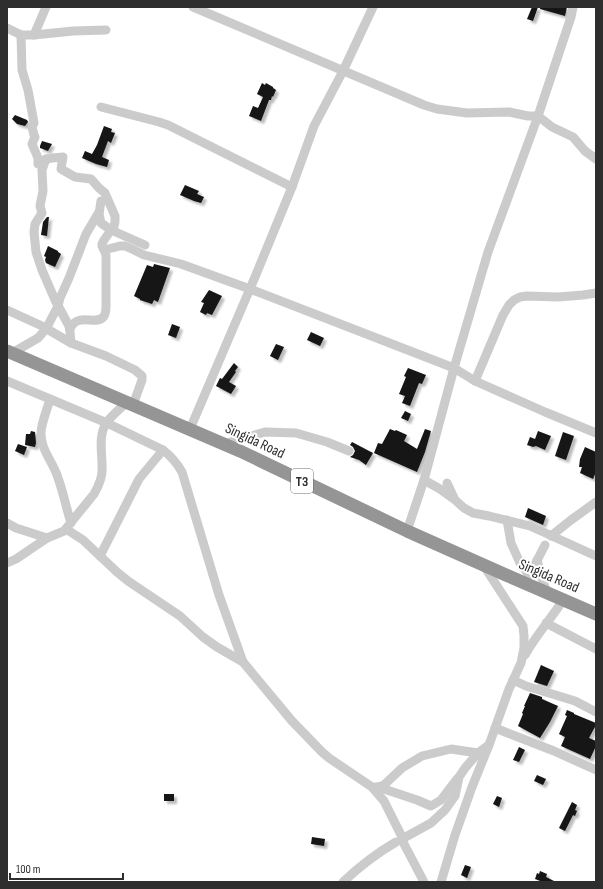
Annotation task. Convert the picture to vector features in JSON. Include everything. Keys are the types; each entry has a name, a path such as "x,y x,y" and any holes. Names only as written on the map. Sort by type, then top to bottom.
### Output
{"highway":[{"name":"Singida Road","path":"9,352 224,444 407,531 484,565 527,579 547,593 596,614"}],"street":[{"path":"34,35 46,7"},
{"path":"193,7 424,105 438,109 467,113 509,112 528,116 538,116 552,127 573,137 585,151 596,159"},
{"path":"190,430 292,187 314,126 343,71 373,7"},
{"path":"407,531 424,480 454,368 488,252 538,116 571,18 573,7"},
{"path":"7,28 21,35 106,30"},
{"path":"21,35 22,70 28,90 29,103 34,123 32,127 35,137 32,144 38,158 38,164 42,163 46,159 63,157 61,169 75,177 91,179 105,193 115,216 115,222 102,244 106,256 106,314 99,319 76,321 70,329"},
{"path":"101,107 168,125 292,187"},
{"path":"46,159 42,170 43,191 40,206 42,213 35,224 35,243 38,260 48,285 70,329 71,343"},
{"path":"101,201 99,214 101,224 145,245"},
{"path":"9,352 38,338 46,329 58,306 86,234 99,212"},
{"path":"104,250 120,246 130,248 144,255 181,264 250,289 454,368 475,381 596,433"},
{"path":"475,381 503,315 514,300 527,296 558,297 596,293"},
{"path":"7,310 71,343 106,356 135,370 142,376 142,380 130,404 107,423 102,432 102,472 94,494 68,526 60,533 47,538 16,559 7,563"},
{"path":"7,381 107,423 164,450 171,456 182,472 219,594 243,662 292,721 329,758 375,787 431,806 441,800 478,752 489,745"},
{"path":"50,399 41,434 45,449 56,473 68,526 128,581 180,616 208,641 243,662"},
{"path":"224,444 265,432 296,433 328,442 349,451"},
{"path":"100,556 139,479 164,450"},
{"path":"424,480 440,488 464,508 473,513 530,526 596,556"},
{"path":"447,483 454,499"},
{"path":"551,536 596,502"},
{"path":"507,520 511,543 527,579"},
{"path":"7,523 16,528 47,538"},
{"path":"527,579 545,545"},
{"path":"537,560 540,576 547,593"},
{"path":"484,565 523,626 524,648 521,663"},
{"path":"441,882 455,835 509,688 530,646 563,600"},
{"path":"546,623 596,649"},
{"path":"513,680 526,686 575,702 596,712"},
{"path":"495,728 554,750 596,770"},
{"path":"375,787 384,785 402,768 422,756 451,749 478,752"},
{"path":"343,882 382,850 431,823 445,810 454,796 462,771"},
{"path":"375,787 384,801 399,840 424,882"}],"building":[{"path":"532,7 538,7 533,21 527,19"},
{"path":"540,7 567,7 565,16 540,9"},
{"path":"262,83 265,85 266,83 276,90 271,100 269,100 261,121 249,116 253,106 258,108 263,97 257,94"},
{"path":"15,115 27,120 28,122 25,126 17,124 12,119"},
{"path":"104,126 112,129 111,132 115,133 111,143 108,141 102,157 109,160 107,167 82,158 85,151 92,154"},
{"path":"42,141 52,144 48,151 40,148"},
{"path":"185,185 199,191 197,194 204,197 201,203 180,195"},
{"path":"47,217 49,217 47,236 41,235 43,222"},
{"path":"48,246 61,254 55,267 46,263 45,260 46,257 44,256"},
{"path":"154,264 170,268 158,302 154,300 152,304 140,300 134,296 147,265 153,267"},
{"path":"209,290 222,296 212,315 207,313 206,315 200,312 204,303 201,302"},
{"path":"172,324 180,327 176,338 168,335"},
{"path":"311,332 324,338 320,346 307,340"},
{"path":"276,344 284,347 278,360 270,356"},
{"path":"234,363 238,367 229,382 236,386 231,394 216,386 220,378 222,379"},
{"path":"408,368 426,375 422,384 419,383 410,406 402,403 405,396 399,394"},
{"path":"405,411 411,414 408,421 401,418"},
{"path":"390,429 407,435 404,441 417,449 425,429 431,431 417,472 374,453 378,443 382,444"},
{"path":"31,431 35,432 35,447 25,445 26,434 30,434"},
{"path":"538,431 551,436 545,450 536,446 533,447 527,445 530,437 535,439"},
{"path":"563,432 574,436 566,460 555,456"},
{"path":"352,442 373,453 366,465 359,460 350,457 355,451 350,445"},
{"path":"18,444 27,447 24,455 15,451"},
{"path":"585,447 596,452 596,472 593,479 580,473 582,467 579,467 580,459"},
{"path":"528,508 546,516 543,525 525,517"},
{"path":"541,665 554,671 547,686 534,682"},
{"path":"530,693 542,697 542,699 558,706 540,738 518,726"},
{"path":"567,710 596,723 589,738 596,741 596,746 590,759 561,746 565,737 559,734 567,716 565,715"},
{"path":"519,747 525,750 519,762 513,760"},
{"path":"537,775 546,779 543,785 534,781"},
{"path":"164,794 174,794 174,801 164,801"},
{"path":"497,796 502,798 499,807 493,804"},
{"path":"572,802 577,805 575,810 577,811 575,816 573,815 565,831 559,828"},
{"path":"312,837 325,839 324,846 311,844"},
{"path":"465,865 471,867 467,878 461,875"},
{"path":"540,871 547,874 546,877 556,882 543,882 535,879 537,873 539,874"}]}
